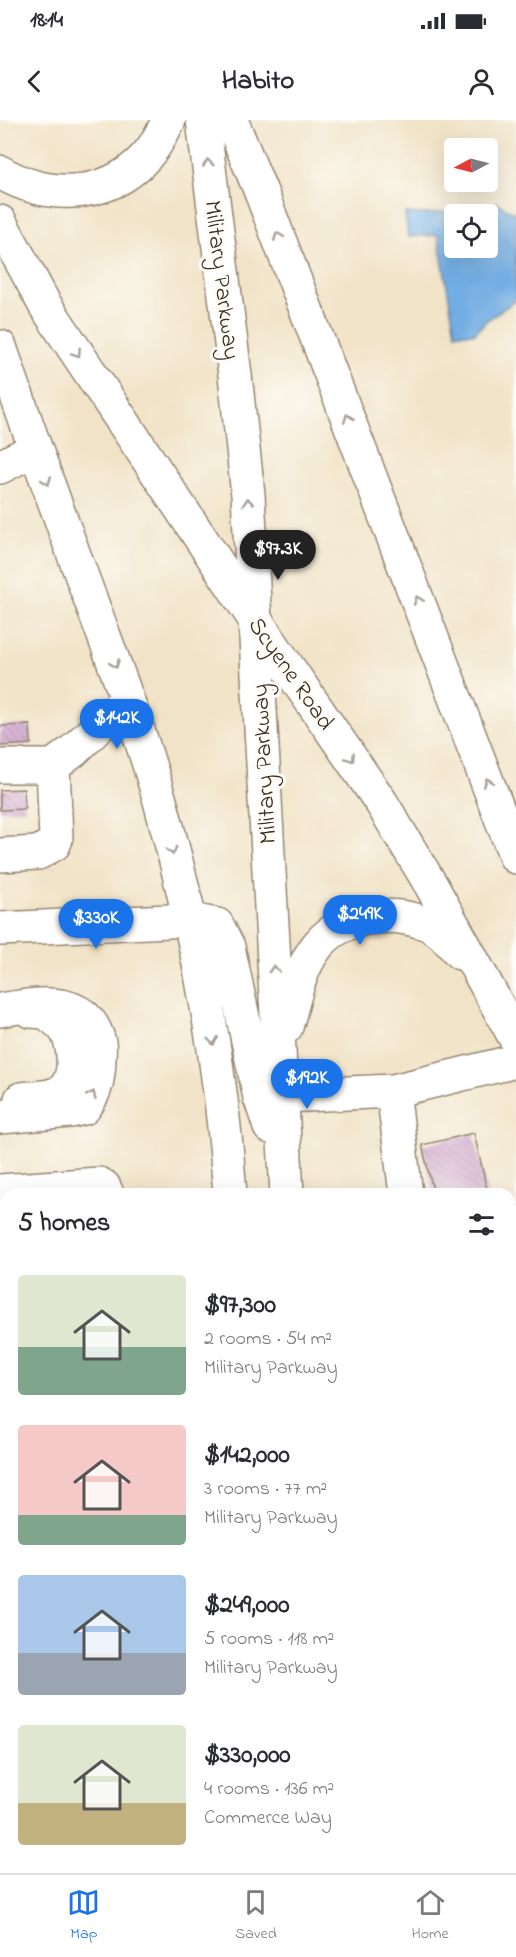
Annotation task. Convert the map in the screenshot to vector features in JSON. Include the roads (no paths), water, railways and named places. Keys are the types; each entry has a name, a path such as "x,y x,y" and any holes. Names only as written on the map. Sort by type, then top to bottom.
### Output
{"main road":[{"path":"0,172 29,186 54,192 88,190 115,181 138,164 153,148 169,120"},
{"name":"Military Parkway","path":"202,120 248,495 279,1049 271,1097"},
{"path":"231,120 266,203 516,856"},
{"name":"Scyene Road","path":"0,222 45,304 254,618 381,802 485,980 516,1039"},
{"path":"0,347 127,699 160,801 190,920 209,1017 231,1188"},
{"path":"0,467 35,449"},
{"path":"0,766 54,766 127,699"},
{"path":"0,855 38,854 54,844 56,839 54,766"},
{"path":"279,1049 304,966 318,945 332,932 352,921 375,916 397,917 426,923 442,933 485,980"},
{"path":"0,929 190,920 217,925 228,947 271,1097 286,1184"},
{"path":"0,1010 36,1004 63,1005 85,1016 100,1043 98,1079 92,1098 84,1108 71,1112 0,1117"},
{"path":"0,1010 46,1012 65,1029 71,1045 74,1064 71,1079 63,1090 50,1096 10,1100 0,1106"},
{"path":"271,1097 393,1091 516,1061"},
{"path":"393,1091 405,1188"},
{"path":"42,1188 99,1184 104,1188"}],"water":[{"path":"497,203 516,214 516,300 486,321 475,333 455,333 438,235 408,237 405,213 430,214 444,212 444,258 498,258 498,204 491,204"}]}
